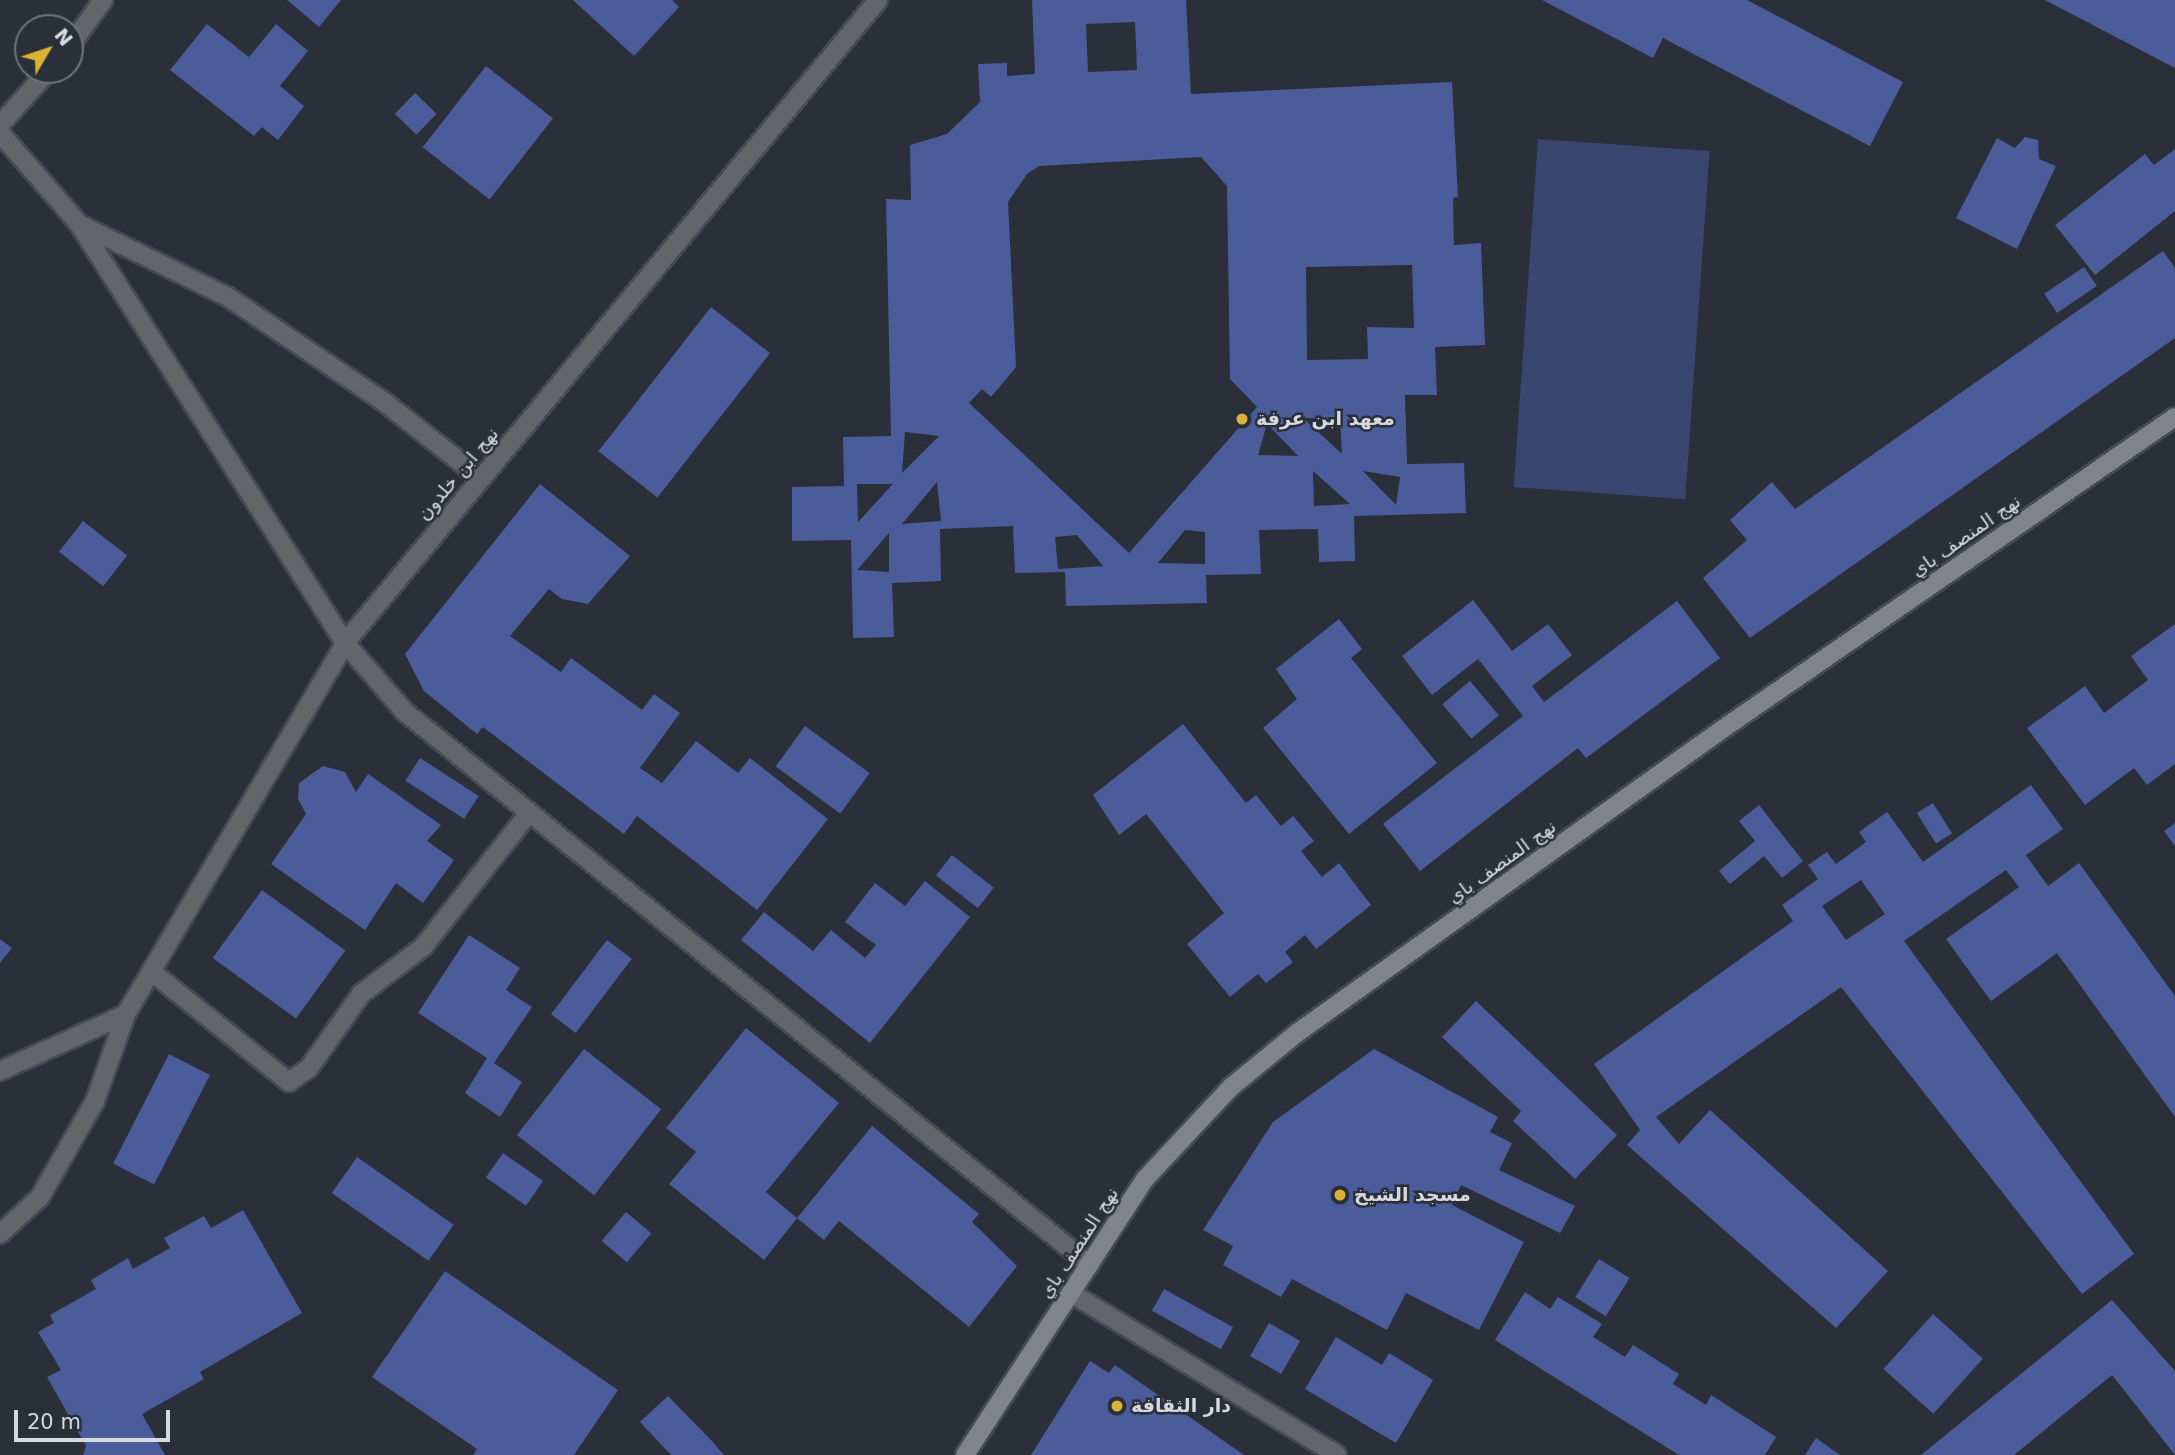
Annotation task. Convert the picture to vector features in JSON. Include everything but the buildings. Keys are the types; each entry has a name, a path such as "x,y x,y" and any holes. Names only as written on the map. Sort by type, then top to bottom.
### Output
{"main road":[{"name":"نهج المنصف باي","path":"965,1455 1146,1179 1231,1087 1297,1033 2175,417"}],"street":[{"path":"84,26 103,0"},
{"name":"نهج ابن خلدون","path":"0,1234 40,1197 95,1101 126,1014 345,643 878,0"},
{"path":"0,125 36,84"},
{"path":"0,133 79,224 345,643 405,712 1090,1265"},
{"path":"79,224 228,297 383,401 481,478"},
{"path":"152,972 289,1082 309,1068 361,993 422,947 529,813"},
{"path":"0,1071 126,1014"},
{"path":"1071,1293 1337,1455"}],"shaded area":[{"path":"1538,139 1710,151 1685,499 1514,487"}],"place":[{"name":"معهد ابن عرفة","path":"1242,419"},
{"name":"مسجد الشيخ","path":"1340,1195"},
{"name":"دار الثقافة","path":"1117,1406"}]}
